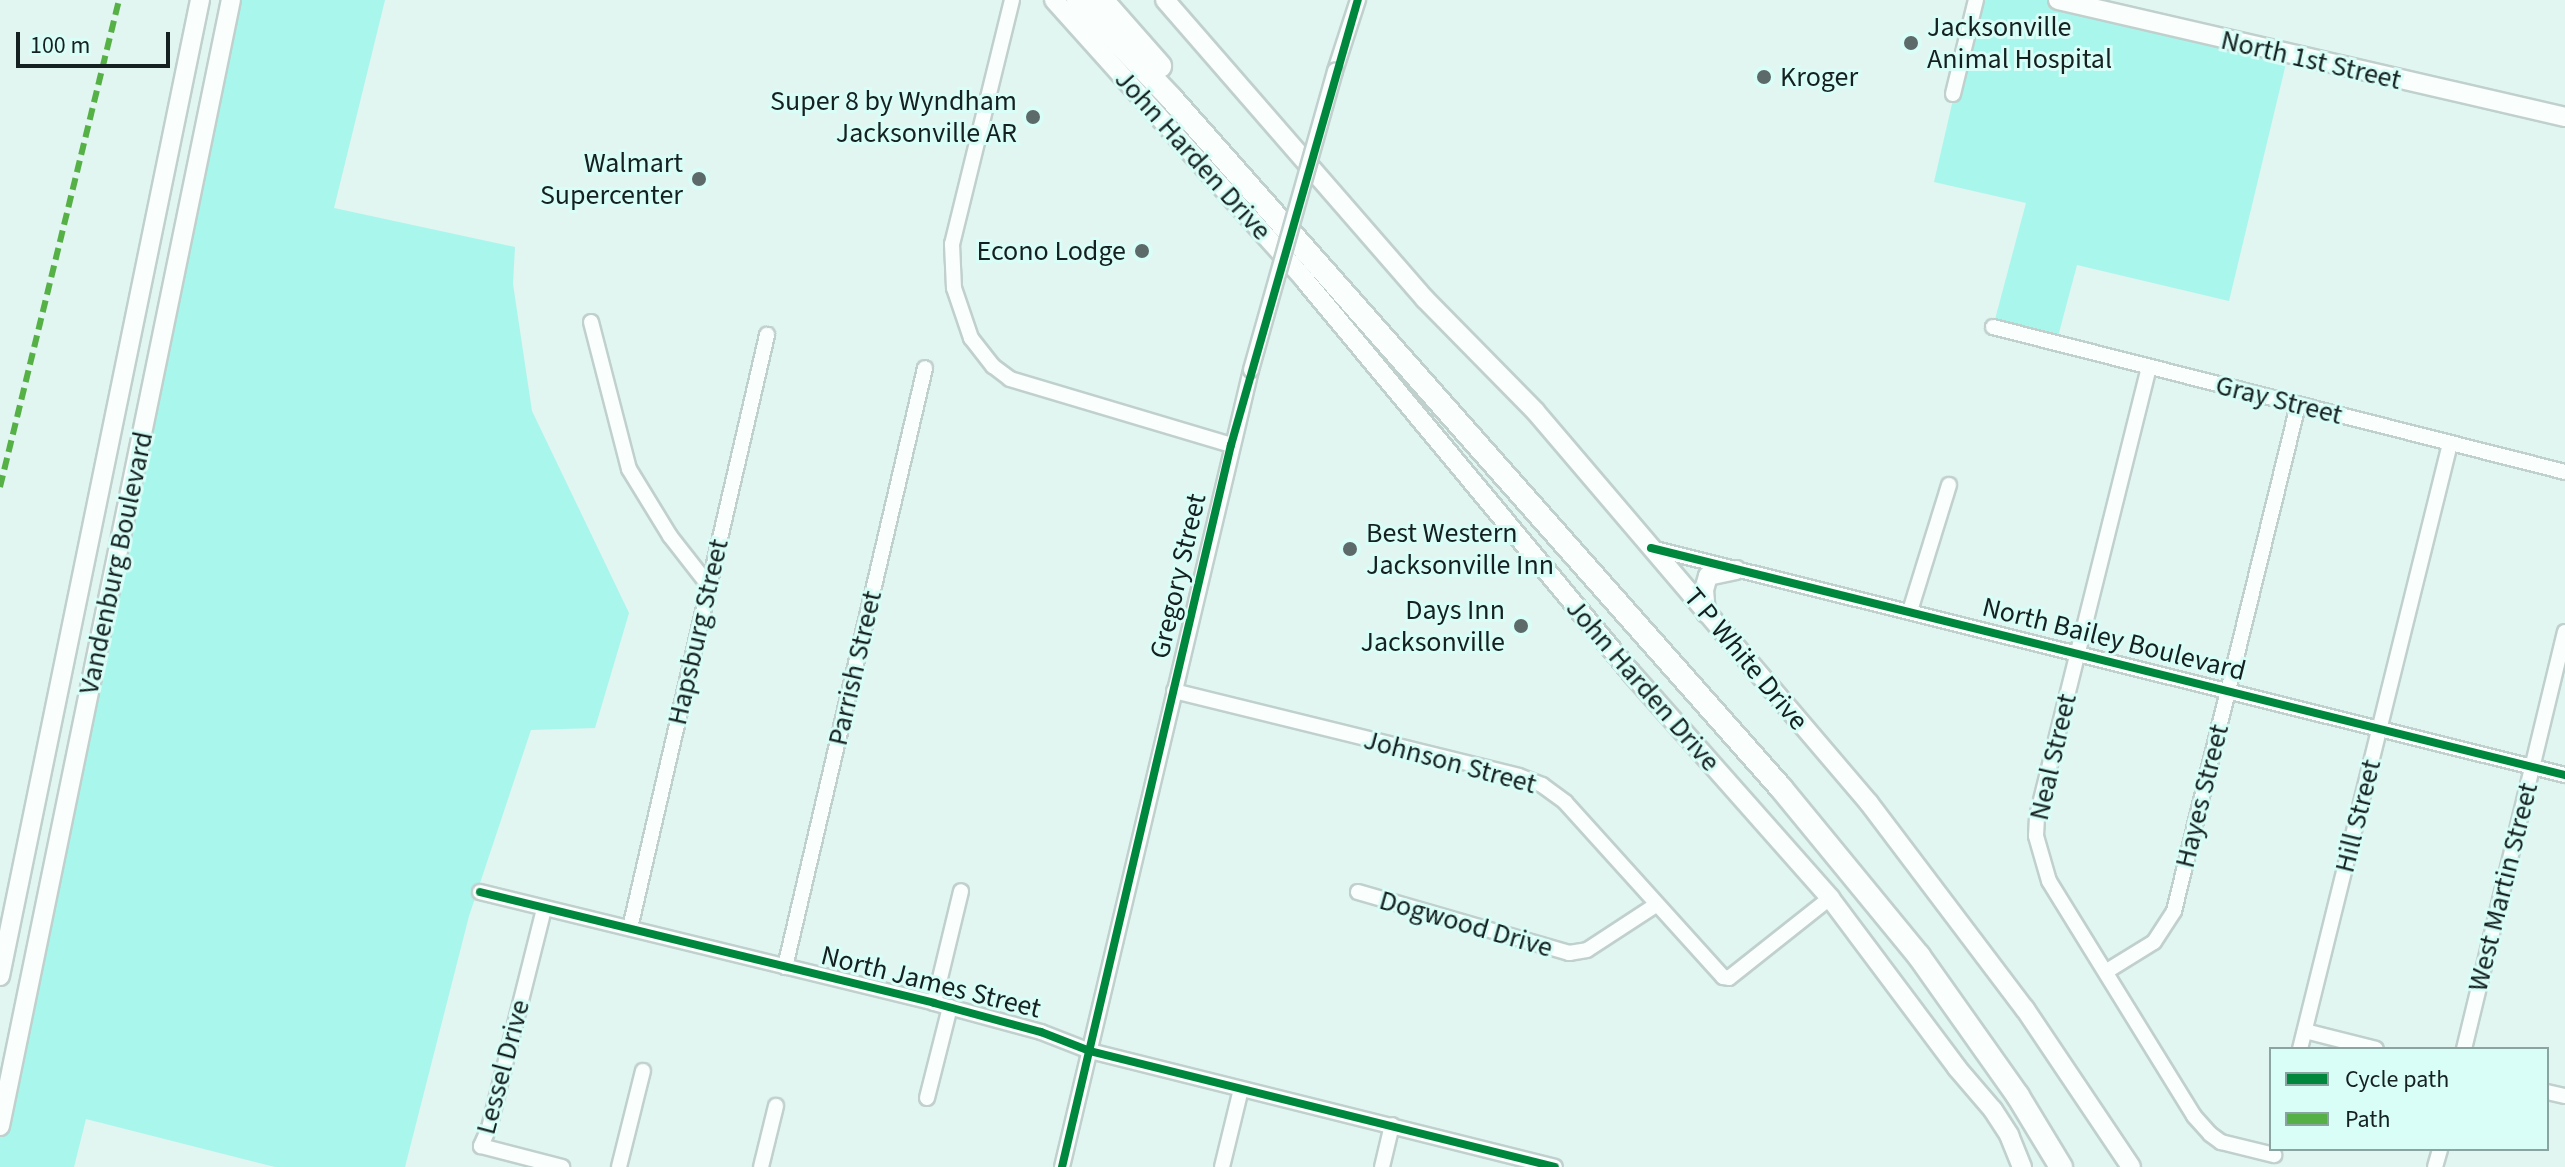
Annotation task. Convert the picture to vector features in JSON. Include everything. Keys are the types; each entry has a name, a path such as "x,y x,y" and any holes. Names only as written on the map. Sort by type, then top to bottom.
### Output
{"highway":[{"path":"1078,0 1171,98 1790,799 1919,956 2018,1096 2061,1167"},
{"path":"1102,0 1842,842 1960,993 2074,1167"}],"main road":[{"name":"Vandenburg Boulevard","path":"0,976 200,0"},
{"name":"Vandenburg Boulevard","path":"0,1126 231,0"},
{"name":"John Harden Drive","path":"1054,0 1304,279 1633,675 1830,898 1957,1068 1993,1110 2009,1135 2022,1167"},
{"name":"T P White Drive","path":"1165,0 1425,299 1535,411 1869,803 1945,899 2131,1167"},
{"name":"North 1st Street","path":"2058,0 2565,117"},
{"path":"148,250 178,257"},
{"path":"1706,613 1704,590 1708,576 1736,570"}],"street":[{"path":"1012,0 952,244 954,288 971,338 993,366 1010,379 1231,445"},
{"name":"Gregory Street","path":"1062,1167 1231,445 1335,71 1358,0"},
{"path":"1953,94 1976,0"},
{"path":"591,322 629,469 670,536 697,566 709,586"},
{"name":"Gray Street","path":"1993,327 2565,472"},
{"name":"Hapsburg Street","path":"630,928 767,335"},
{"name":"Neal Street","path":"2149,367 2077,652 2036,836 2049,881 2205,1130 2226,1144 2273,1157"},
{"name":"Parrish Street","path":"785,967 925,368"},
{"name":"Hayes Street","path":"2107,971 2154,942 2174,911 2298,405"},
{"name":"Hill Street","path":"2301,1047 2450,444"},
{"path":"1910,611 1949,485"},
{"name":"North Bailey Boulevard","path":"1651,548 2565,775"},
{"name":"West Martin Street","path":"2464,1047 2565,632"},
{"name":"Johnson Street","path":"1174,691 1529,779 1565,802 1723,977 1729,978 1830,898"},
{"path":"934,1003 961,891"},
{"name":"North James Street","path":"480,892 950,1007 1041,1032 1090,1051 1555,1167"},
{"name":"Dogwood Drive","path":"1358,892 1569,953 1587,950 1656,905"},
{"name":"Lessel Drive","path":"544,909 489,1128 481,1146 562,1167"},
{"path":"927,1098 950,1007"},
{"path":"2305,1031 2368,1047"},
{"path":"619,1167 643,1071"},
{"path":"1222,1167 1241,1089"},
{"path":"761,1167 776,1106"},
{"path":"1382,1167 1392,1125"}],"shaded area":[{"path":"231,0 385,0 334,208 515,247 513,284 532,411 629,613 595,728 531,730 469,916 405,1167 275,1167 86,1119 74,1167 0,1167 0,1126"},
{"path":"1976,0 2058,0 2288,55 2229,301 2077,265 2056,344 1993,327 2026,203 1934,182"}],"marked path":[{"path":"0,487 119,0"}],"cycle path":[{"path":"1062,1167 1231,445 1358,0"},
{"path":"1651,548 2565,775"},
{"path":"480,892 934,1003 1041,1032 1090,1051 1555,1167"}],"place":[{"name":"Jacksonville Animal Hospital","path":"1911,43"},
{"name":"Kroger","path":"1764,77"},
{"name":"Super 8 by Wyndham Jacksonville AR","path":"1033,117"},
{"name":"Walmart Supercenter","path":"699,179"},
{"name":"Econo Lodge","path":"1142,251"},
{"name":"Best Western Jacksonville Inn","path":"1350,549"},
{"name":"Days Inn Jacksonville","path":"1521,626"}]}
